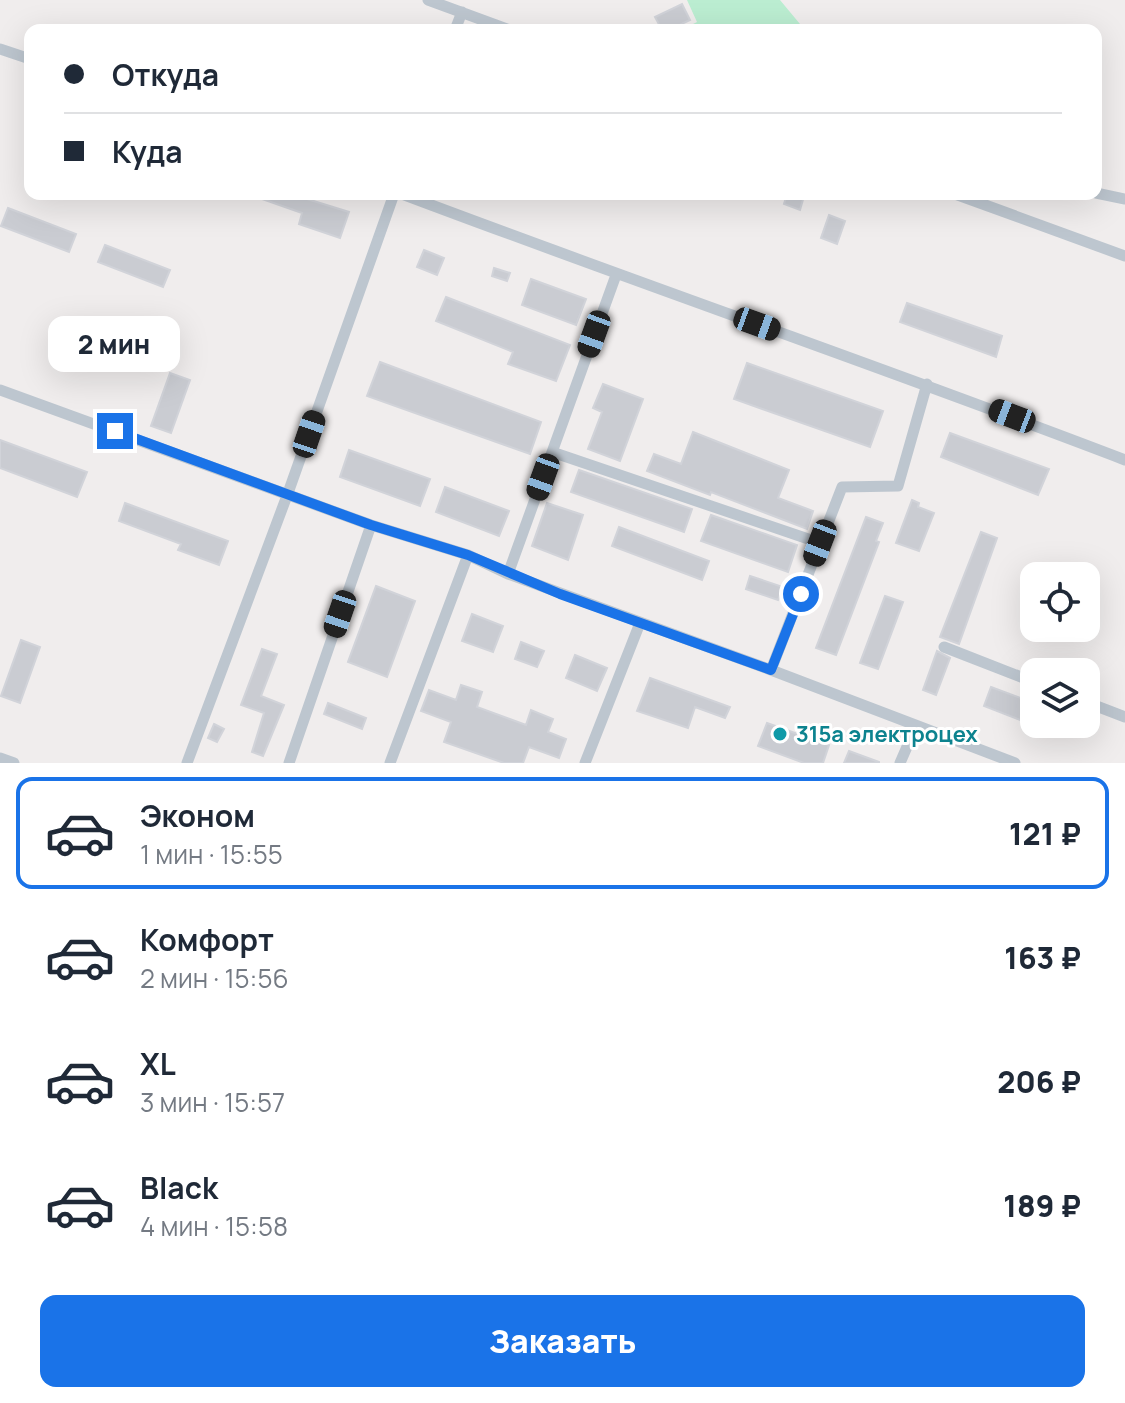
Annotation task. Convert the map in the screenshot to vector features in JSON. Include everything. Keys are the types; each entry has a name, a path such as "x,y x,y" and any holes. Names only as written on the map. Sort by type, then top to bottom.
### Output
{"street":[{"path":"428,0 494,24"},
{"path":"457,24 462,12"},
{"path":"0,49 24,57"},
{"path":"1102,194 1125,199"},
{"path":"187,763 288,493 392,200"},
{"path":"418,200 616,275 927,384 1125,460"},
{"path":"971,200 1125,256"},
{"path":"508,574 616,275"},
{"path":"771,670 842,487 898,486 927,384"},
{"path":"0,390 371,525 468,555 508,574 1015,763"},
{"path":"552,452 820,543"},
{"path":"289,763 371,525"},
{"path":"390,763 468,555"},
{"path":"585,763 640,623"},
{"path":"944,647 1020,677"},
{"path":"1100,707 1125,717"},
{"path":"900,763 916,726"},
{"path":"0,758 14,763"}],"green space":[{"path":"687,0 780,0 800,24 693,24 697,22"}],"building":[{"path":"682,4 690,20 682,24 659,24 655,17"},
{"path":"265,200 310,200 349,212 340,238 299,224 302,213"},
{"path":"785,200 803,200 800,210 784,204"},
{"path":"8,208 76,234 69,252 1,226"},
{"path":"829,215 845,221 837,244 821,238"},
{"path":"105,245 170,270 163,287 98,262"},
{"path":"424,250 444,258 437,275 417,267"},
{"path":"494,268 510,273 507,281 492,276"},
{"path":"531,279 586,299 576,325 522,305"},
{"path":"446,297 570,345 556,381 508,364 513,352 436,321"},
{"path":"907,303 1002,336 996,357 900,322"},
{"path":"380,362 541,422 530,454 367,396"},
{"path":"747,363 883,411 870,447 734,399"},
{"path":"170,373 190,380 171,433 151,426"},
{"path":"603,384 643,399 620,461 588,449 602,412 593,408"},
{"path":"693,432 789,470 778,498 813,511 807,529 647,471 654,454 681,464"},
{"path":"950,433 1049,469 1038,495 941,457"},
{"path":"0,440 87,472 77,497 0,468"},
{"path":"349,450 430,479 420,506 340,477"},
{"path":"579,470 692,509 684,532 571,492"},
{"path":"445,487 509,511 499,536 436,512"},
{"path":"912,500 919,503 918,507 934,513 919,551 896,543"},
{"path":"125,503 228,541 219,565 178,550 181,544 119,521"},
{"path":"547,503 583,515 568,560 532,546"},
{"path":"711,515 797,545 788,572 701,541"},
{"path":"866,517 883,523 876,541 879,542 836,655 816,648"},
{"path":"619,527 709,561 702,580 612,546"},
{"path":"981,532 997,538 959,644 940,637"},
{"path":"750,576 783,587 778,600 746,589"},
{"path":"376,586 415,601 387,677 348,662"},
{"path":"885,596 903,602 878,669 860,663"},
{"path":"472,614 503,626 493,652 462,641"},
{"path":"21,640 40,647 20,703 1,696"},
{"path":"521,642 544,651 537,667 515,659"},
{"path":"262,649 277,654 261,696 284,705 263,756 252,752 264,713 241,705"},
{"path":"937,651 950,658 936,695 923,690"},
{"path":"575,655 607,668 597,691 566,678"},
{"path":"650,678 730,707 725,718 695,707 688,728 637,711"},
{"path":"461,685 482,692 477,707 526,725 531,710 553,719 548,732 566,739 559,758 529,747 523,763 504,763 444,742 451,722 421,711 429,690 456,700"},
{"path":"991,687 1020,698 1020,720 984,706"},
{"path":"328,703 366,718 362,729 324,714"},
{"name":"315a электроцех","path":"767,723 829,745 823,763 804,763 758,746"},
{"path":"214,724 224,729 217,742 208,738"},
{"path":"849,751 879,762 879,763 844,763"}],"place":[{"name":"315a электроцех","path":"780,734"}],"route":[{"path":"115,431 371,525 468,555 560,594 771,670 801,594"}]}
